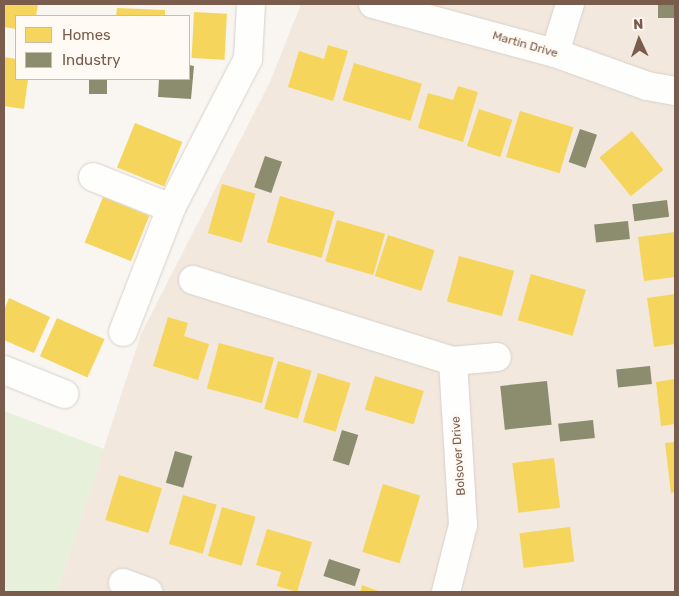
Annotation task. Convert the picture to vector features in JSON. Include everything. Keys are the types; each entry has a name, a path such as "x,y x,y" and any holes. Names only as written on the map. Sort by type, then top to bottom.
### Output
{"street":[{"path":"123,332 171,208 248,59 251,4"},
{"name":"Martin Drive","path":"373,4 555,52 648,86 675,91"},
{"path":"555,52 570,4"},
{"path":"93,177 171,208"},
{"path":"193,280 321,318 452,361 497,357"},
{"name":"Bolsover Drive","path":"446,592 463,525 452,361"},
{"path":"4,370 64,394"},
{"path":"123,583 148,592"}],"shaded area":[{"path":"301,4 675,4 675,592 57,592 141,334 270,82"}],"green space":[{"path":"4,411 104,449 57,592 4,592"}],"building: Homes":[{"path":"4,4 38,4 36,15 15,15 15,29 4,27"},
{"path":"117,8 165,10 165,15 116,15"},
{"path":"194,12 227,14 225,60 192,58"},
{"path":"328,45 348,51 333,101 288,87 299,51 324,59"},
{"path":"4,57 15,59 15,80 28,80 24,109 4,106"},
{"path":"354,63 422,84 410,121 343,100"},
{"path":"458,86 478,92 463,142 418,128 428,93 453,100"},
{"path":"479,109 512,120 500,157 467,146"},
{"path":"520,111 574,127 560,173 506,157"},
{"path":"135,123 182,142 164,187 117,168"},
{"path":"632,131 663,170 631,196 599,157"},
{"path":"222,184 256,194 242,243 208,233"},
{"path":"280,196 335,212 322,258 267,242"},
{"path":"103,197 149,216 131,261 85,242"},
{"path":"337,220 385,234 373,275 325,261"},
{"path":"675,232 675,277 644,281 638,237"},
{"path":"388,235 435,250 421,291 375,276"},
{"path":"459,256 514,271 502,316 447,301"},
{"path":"531,274 586,290 573,336 518,320"},
{"path":"675,294 675,344 654,347 647,298"},
{"path":"9,298 50,317 34,353 4,340 4,311"},
{"path":"168,317 188,323 184,336 209,344 198,380 153,366"},
{"path":"57,318 105,339 87,378 40,356"},
{"path":"219,343 274,358 262,403 207,388"},
{"path":"278,361 312,371 298,419 264,409"},
{"path":"318,373 351,383 336,432 303,422"},
{"path":"375,376 424,391 414,424 365,409"},
{"path":"675,379 675,424 661,426 656,382"},
{"path":"675,442 675,492 671,493 665,443"},
{"path":"554,458 560,508 518,513 512,463"},
{"path":"119,475 162,488 148,533 105,520"},
{"path":"383,484 420,495 400,563 362,552"},
{"path":"183,495 217,505 203,554 169,544"},
{"path":"222,507 256,517 242,566 208,556"},
{"path":"570,527 574,562 524,568 519,533"},
{"path":"267,529 312,542 297,592 277,586 281,572 256,565"},
{"path":"362,585 381,592 360,592"}],"building: Industry":[{"path":"658,4 675,4 675,18 658,18"},
{"path":"190,65 194,66 191,99 158,97 159,80 190,80"},
{"path":"89,80 107,80 107,94 89,94"},
{"path":"580,129 597,135 586,168 569,162"},
{"path":"265,156 282,162 271,193 254,187"},
{"path":"667,200 669,217 634,221 632,204"},
{"path":"628,221 630,239 596,242 594,225"},
{"path":"650,366 652,384 618,387 616,370"},
{"path":"547,381 552,425 505,430 500,386"},
{"path":"593,420 595,438 560,442 558,424"},
{"path":"342,430 358,435 349,466 333,461"},
{"path":"175,451 192,456 183,488 166,483"},
{"path":"329,559 360,569 355,586 323,576"}]}
